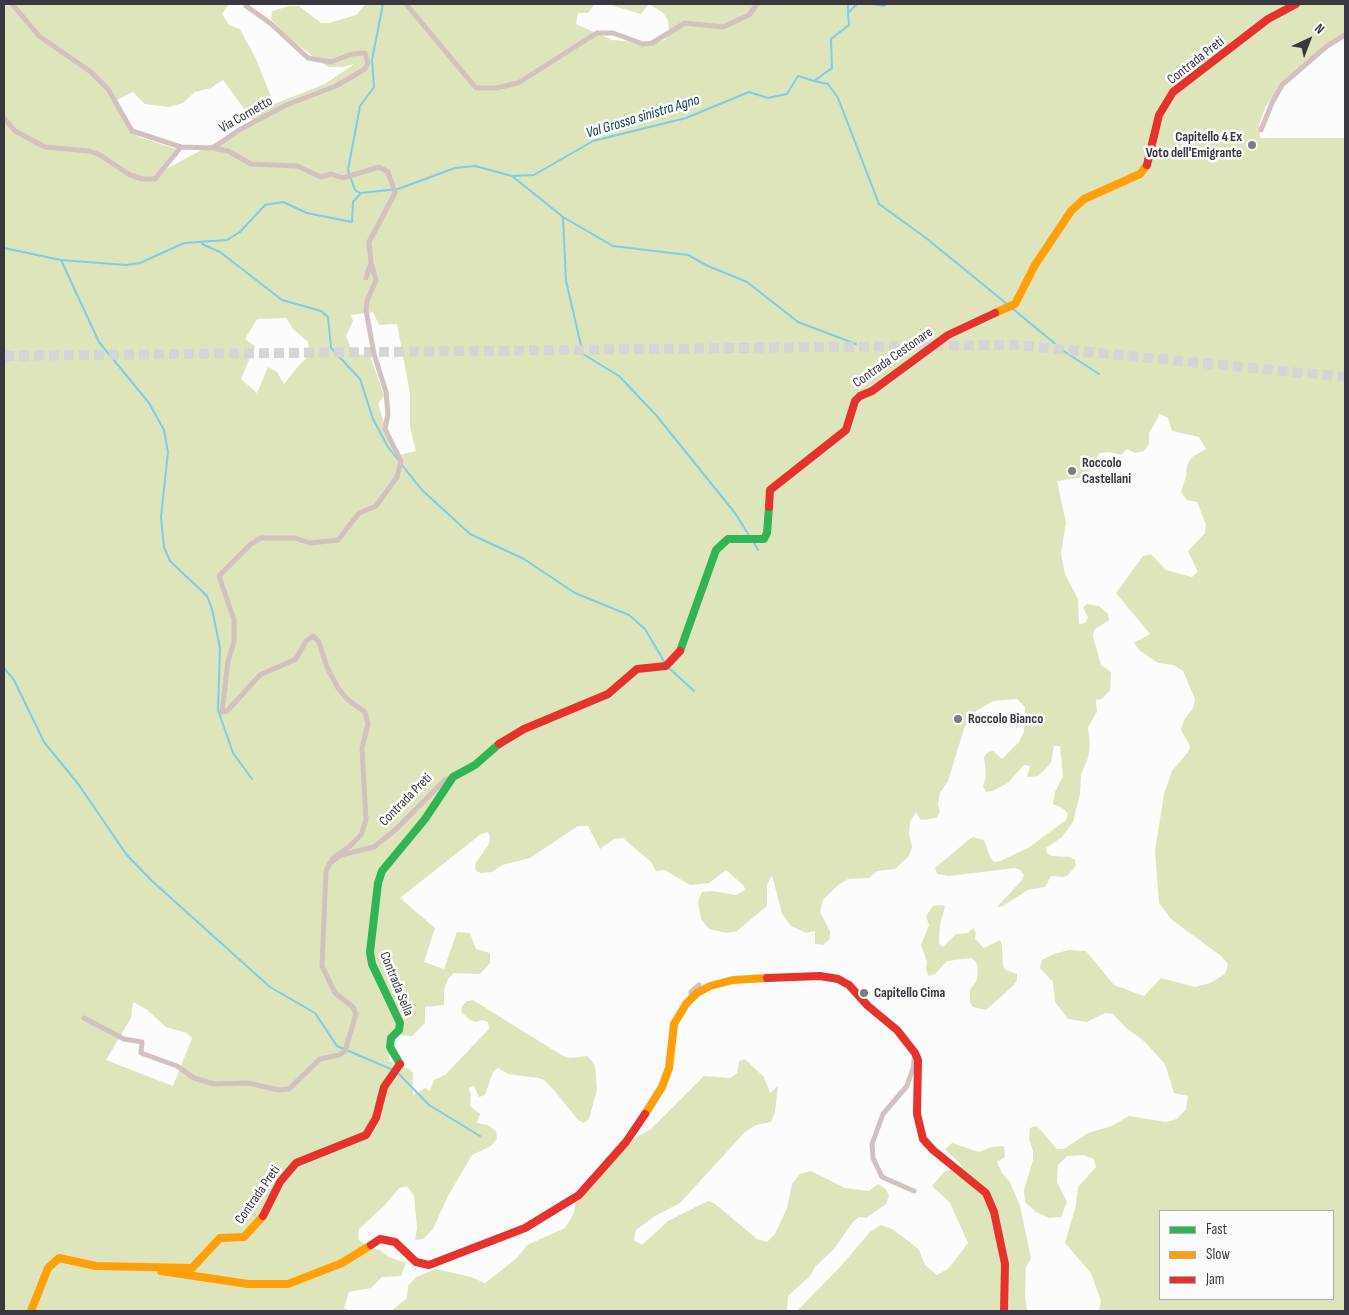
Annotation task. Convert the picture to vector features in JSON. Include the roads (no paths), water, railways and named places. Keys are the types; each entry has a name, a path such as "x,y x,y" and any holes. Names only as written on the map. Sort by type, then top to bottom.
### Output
{"street":[{"name":"Via Cornetto","path":"12,4 38,36 91,72 108,90 132,131 182,147 213,148 239,130 286,104 336,86 364,69 368,63 365,53 352,54 332,62 308,58 270,22 246,6 246,4"},
{"path":"406,4 476,88 496,88 518,83 597,33 613,33 643,44 652,43 685,24 723,27 749,15 757,4"},
{"name":"Contrada Preti","path":"1005,308 1014,304 1035,265 1071,211 1084,199 1140,174 1148,164 1159,114 1173,92 1268,19 1296,4"},
{"path":"1261,130 1272,102 1286,81 1326,46 1345,34"},
{"path":"4,118 15,131 45,146 89,151 100,155 130,175 143,179 155,179 182,147"},
{"path":"86,1020 124,1039 142,1042 141,1053 177,1066 194,1078 214,1084 248,1083 279,1090 288,1089 320,1059 346,1048 356,1014 353,1007 335,993 322,966 326,871 333,858 350,846 361,835 366,820 362,748 368,724 365,712 348,699 338,688 327,667 319,642 313,636 306,641 296,659 260,675 227,711 222,712 228,661 234,642 234,620 220,576 251,544 261,538 295,538 310,544 338,540 359,513 376,506 397,477 401,461 385,429 388,414 386,392 374,354 366,310 367,301 376,280 371,263 369,242 395,193 388,172 380,167 344,178 331,174 321,177 297,166 252,164 228,151 213,148"},
{"path":"366,278 371,263"},
{"name":"Contrada Cestonare","path":"668,664 679,653 716,550 728,539 764,539 768,533 770,490 846,430 855,401 860,396 872,391 948,335 1005,308"},
{"name":"Contrada Preti","path":"330,863 341,855 374,847 394,831 445,780 475,765 504,740 524,729 608,694 637,669 668,664"},
{"name":"Contrada Sella","path":"398,1067 401,1063 400,1060 390,1046 391,1038 399,1030 400,1023 372,964 370,952 378,883 382,872 425,819 453,777"},
{"path":"691,998 710,986 733,980 834,978 845,982 868,1006 897,1030 915,1053 918,1060 917,1114 923,1139 933,1150 986,1193 994,1212 1004,1264 1004,1311"},
{"path":"31,1311 48,1268 60,1258 96,1266 160,1268 163,1273 269,1286 288,1284 342,1263 380,1239 392,1240 416,1262 429,1265 442,1262 536,1222 579,1194 626,1142 665,1080 669,1068 674,1024 691,998 692,992 700,985"},
{"path":"914,1191 882,1177 873,1158 872,1144 883,1114 907,1086 913,1068 915,1053"},
{"name":"Contrada Preti","path":"160,1268 192,1268 220,1238 244,1237 261,1219 280,1182 296,1163 366,1135 376,1118 384,1087 398,1067"}],"waterway":[{"path":"360,193 355,190 348,170 360,106 374,87 372,60 383,4"},
{"name":"Val Grossa sinistra Agno","path":"848,4 848,11"},
{"name":"Val Grossa sinistra Agno","path":"4,248 61,260 126,265 140,263 184,243 227,240 240,232 265,205 283,202 307,213 352,222 353,202 361,193 398,189 455,168 475,166 512,176 534,175 593,141 686,118 749,92 768,98 787,94 798,76 814,81 832,68 831,39 849,25 848,13 857,4"},
{"name":"Val Grossa sinistra Agno","path":"872,4 884,6 887,4"},
{"path":"814,81 828,84 838,98 879,204 926,238 1007,304"},
{"path":"512,176 563,217 613,246 688,255 708,266 747,282 798,322 856,344"},
{"path":"563,217 566,281 583,354 619,376 656,415 735,513 750,537"},
{"path":"202,244 220,252 282,300 321,311 328,317 331,348 360,379 373,419 388,447 399,461"},
{"path":"61,260 99,342 149,403 164,430 168,452 161,517 164,547 170,561 207,596 212,609 220,648 218,710 233,753 252,779"},
{"path":"1013,309 1065,352 1099,374"},
{"path":"402,465 422,490 470,534 524,559 575,593 629,615 645,629 665,663"},
{"path":"753,541 758,550"},
{"path":"668,667 694,691"},
{"path":"4,668 14,680 44,742 79,785 126,854 152,881 270,987 315,1013 337,1046 393,1070"},
{"path":"397,1072 429,1105 480,1136"}],"tunnel":[{"path":"4,356 1016,345 1345,377"}],"place":[{"name":"Capitello 4 Ex Voto dell'Emigrante","path":"1252,145"},
{"name":"Roccolo Castellani","path":"1072,471"},
{"name":"Roccolo Bianco","path":"958,719"},
{"name":"Capitello Cima","path":"864,993"}]}
